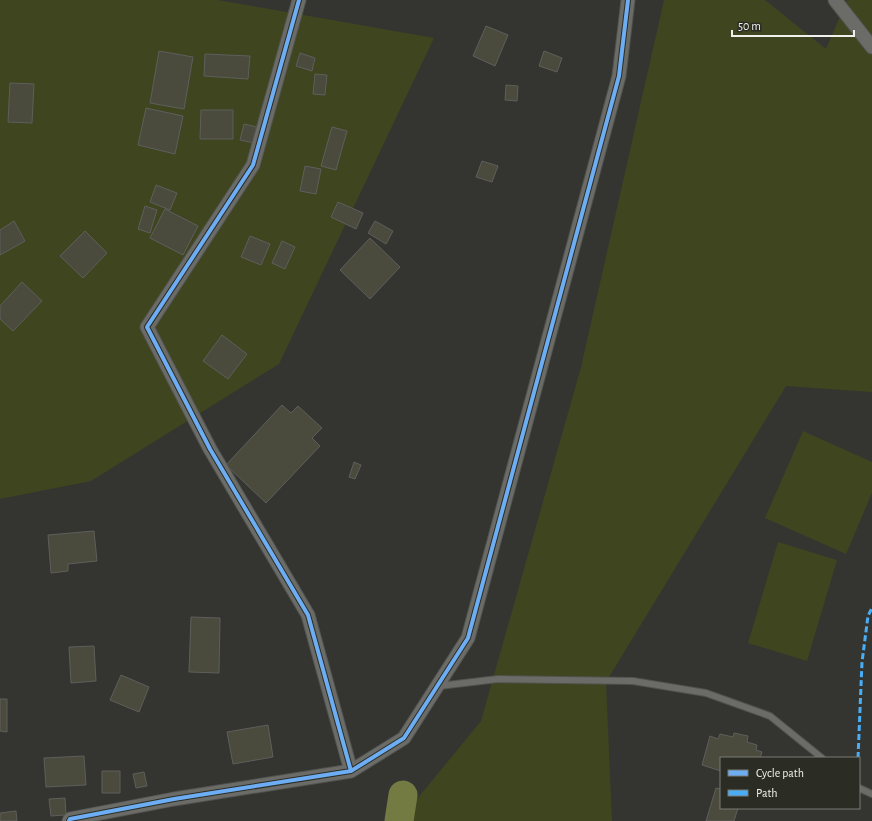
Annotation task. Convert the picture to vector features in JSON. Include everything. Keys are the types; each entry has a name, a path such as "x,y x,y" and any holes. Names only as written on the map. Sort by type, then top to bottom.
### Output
{"street":[{"path":"299,0 253,165 146,328 210,449 308,615 351,771"},
{"path":"69,821 70,819 174,799 351,771 404,738 468,638 620,76 628,0"},
{"path":"835,0 872,47"}],"lane":[{"path":"437,686 498,679 633,681 706,693 770,716 821,757"},
{"path":"860,788 872,794"}],"green space":[{"path":"0,0 218,0 434,38 279,364 91,481 0,499"},
{"path":"664,0 765,0 826,49 847,0 872,0 872,392 786,386 606,682 612,821 399,821 481,721 581,367"},
{"path":"803,431 872,462 872,493 846,554 765,518"},
{"path":"778,542 837,560 807,661 748,643"}],"building":[{"path":"486,26 508,35 495,66 473,56"},
{"path":"159,51 193,57 184,109 150,103"},
{"path":"544,51 562,58 557,72 539,66"},
{"path":"300,53 315,58 312,71 296,66"},
{"path":"205,54 250,56 248,79 204,76"},
{"path":"315,74 327,75 325,95 313,94"},
{"path":"10,83 34,84 32,123 8,122"},
{"path":"506,85 518,86 517,101 505,100"},
{"path":"146,108 183,116 175,154 138,145"},
{"path":"201,110 233,110 233,139 200,139"},
{"path":"244,124 257,127 254,143 240,140"},
{"path":"332,127 347,131 336,170 321,166"},
{"path":"482,161 498,166 492,182 476,177"},
{"path":"305,166 321,169 316,194 300,191"},
{"path":"156,185 177,193 170,210 150,202"},
{"path":"338,202 363,213 356,229 331,217"},
{"path":"145,206 157,210 150,233 138,229"},
{"path":"165,209 198,226 183,255 150,238"},
{"path":"14,221 25,241 0,255 0,230"},
{"path":"375,221 393,231 386,244 368,233"},
{"path":"85,231 107,253 83,278 60,256"},
{"path":"250,236 270,244 261,265 241,257"},
{"path":"370,238 400,267 370,299 340,270"},
{"path":"282,241 295,247 285,269 272,263"},
{"path":"22,282 42,301 13,331 0,319 0,306"},
{"path":"222,335 247,354 228,379 203,361"},
{"path":"282,405 291,413 298,406 322,428 312,438 320,446 266,503 226,465"},
{"path":"354,462 361,465 355,479 349,477"},
{"path":"94,531 97,561 68,564 68,571 51,573 48,535"},
{"path":"191,617 220,618 219,673 189,672"},
{"path":"94,646 96,681 71,683 69,647"},
{"path":"121,675 149,687 139,712 110,700"},
{"path":"0,699 7,699 7,732 0,731"},
{"path":"268,725 273,757 233,764 227,732"},
{"path":"734,733 748,736 747,742 757,745 756,750 762,752 760,757 720,757 720,771 702,765 710,736 718,739 720,734 733,737"},
{"path":"84,756 86,785 46,787 44,758"},
{"path":"102,771 120,771 120,793 102,793"},
{"path":"144,772 147,786 136,788 133,774"},
{"path":"716,788 720,789 720,809 738,809 734,821 706,821"},
{"path":"65,798 66,815 51,816 49,799"},
{"path":"16,811 17,821 0,821 0,813"}],"waterway":[{"path":"399,821 403,795"}],"marked path":[{"path":"858,757 862,662 868,616 872,608"}],"cycle path":[{"path":"299,0 253,165 147,327 210,449 308,615 351,771"},
{"path":"69,821 70,819 174,799 351,771 404,738 468,638 619,76 628,0"}]}
